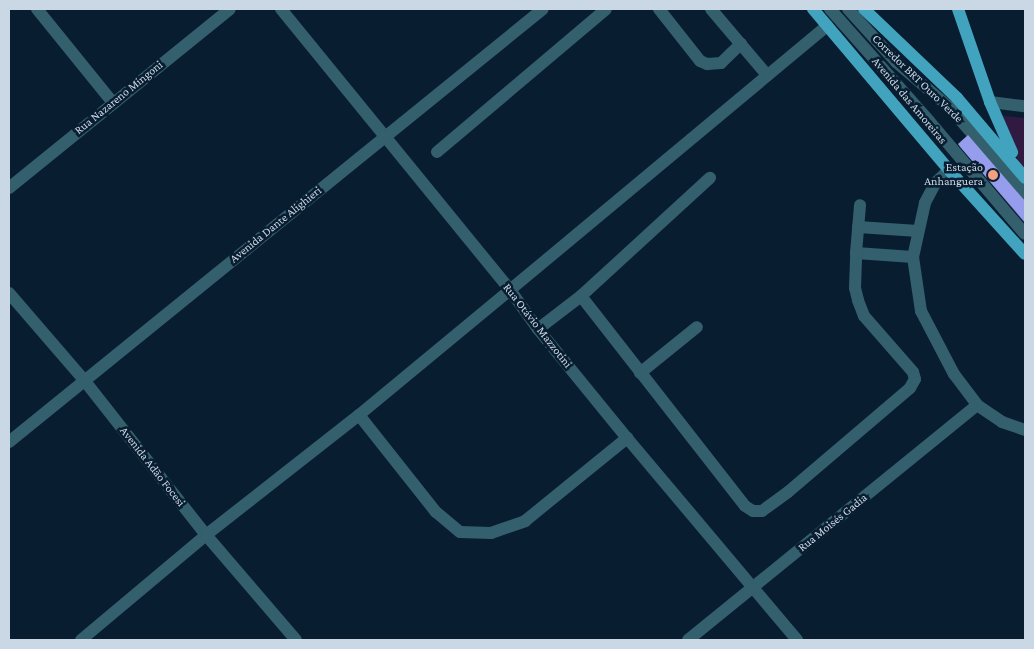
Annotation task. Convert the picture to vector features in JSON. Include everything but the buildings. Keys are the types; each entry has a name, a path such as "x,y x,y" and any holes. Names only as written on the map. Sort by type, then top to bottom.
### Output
{"main road":[{"name":"Avenida das Amoreiras","path":"813,9 949,170 1025,254"},
{"path":"864,9 957,98 1025,177"},
{"path":"958,9 1004,138 1025,177"}],"street":[{"path":"37,9 113,102"},
{"name":"Rua Nazareno Mingoni","path":"9,188 230,9"},
{"name":"Rua Otávio Mazzotini","path":"281,9 510,290 538,329 627,438 798,640"},
{"name":"Avenida Dante Alighieri","path":"9,442 543,9"},
{"path":"436,152 606,9"},
{"path":"659,9 700,61 707,64 721,63 739,46"},
{"path":"711,9 765,76"},
{"name":"Corredor BRT Ouro Verde","path":"830,9 1025,234"},
{"name":"Corredor BRT Ouro Verde","path":"848,9 896,62 949,107 1025,194"},
{"path":"81,640 206,535 359,415 827,26"},
{"path":"990,102 1025,106"},
{"path":"949,170 936,182 925,203 918,231 913,257 921,311 954,374 978,405 1002,422 1025,430"},
{"path":"538,329 580,296 710,178"},
{"path":"580,296 746,506 753,511 762,511 788,492 910,388 915,379 913,372 864,316 855,288 860,205"},
{"path":"858,227 918,231"},
{"path":"856,253 913,257"},
{"name":"Avenida Adão Focesi","path":"9,293 84,380 206,535 296,640"},
{"path":"640,374 697,327"},
{"name":"Rua Moisés Gadia","path":"688,640 978,405"},
{"path":"359,415 436,512 460,532 491,533 524,521 627,438"}],"shaded area":[{"path":"1003,116 1025,118 1025,174 1011,145"}],"place":[{"name":"Estação Anhanguera","path":"993,175"}]}
